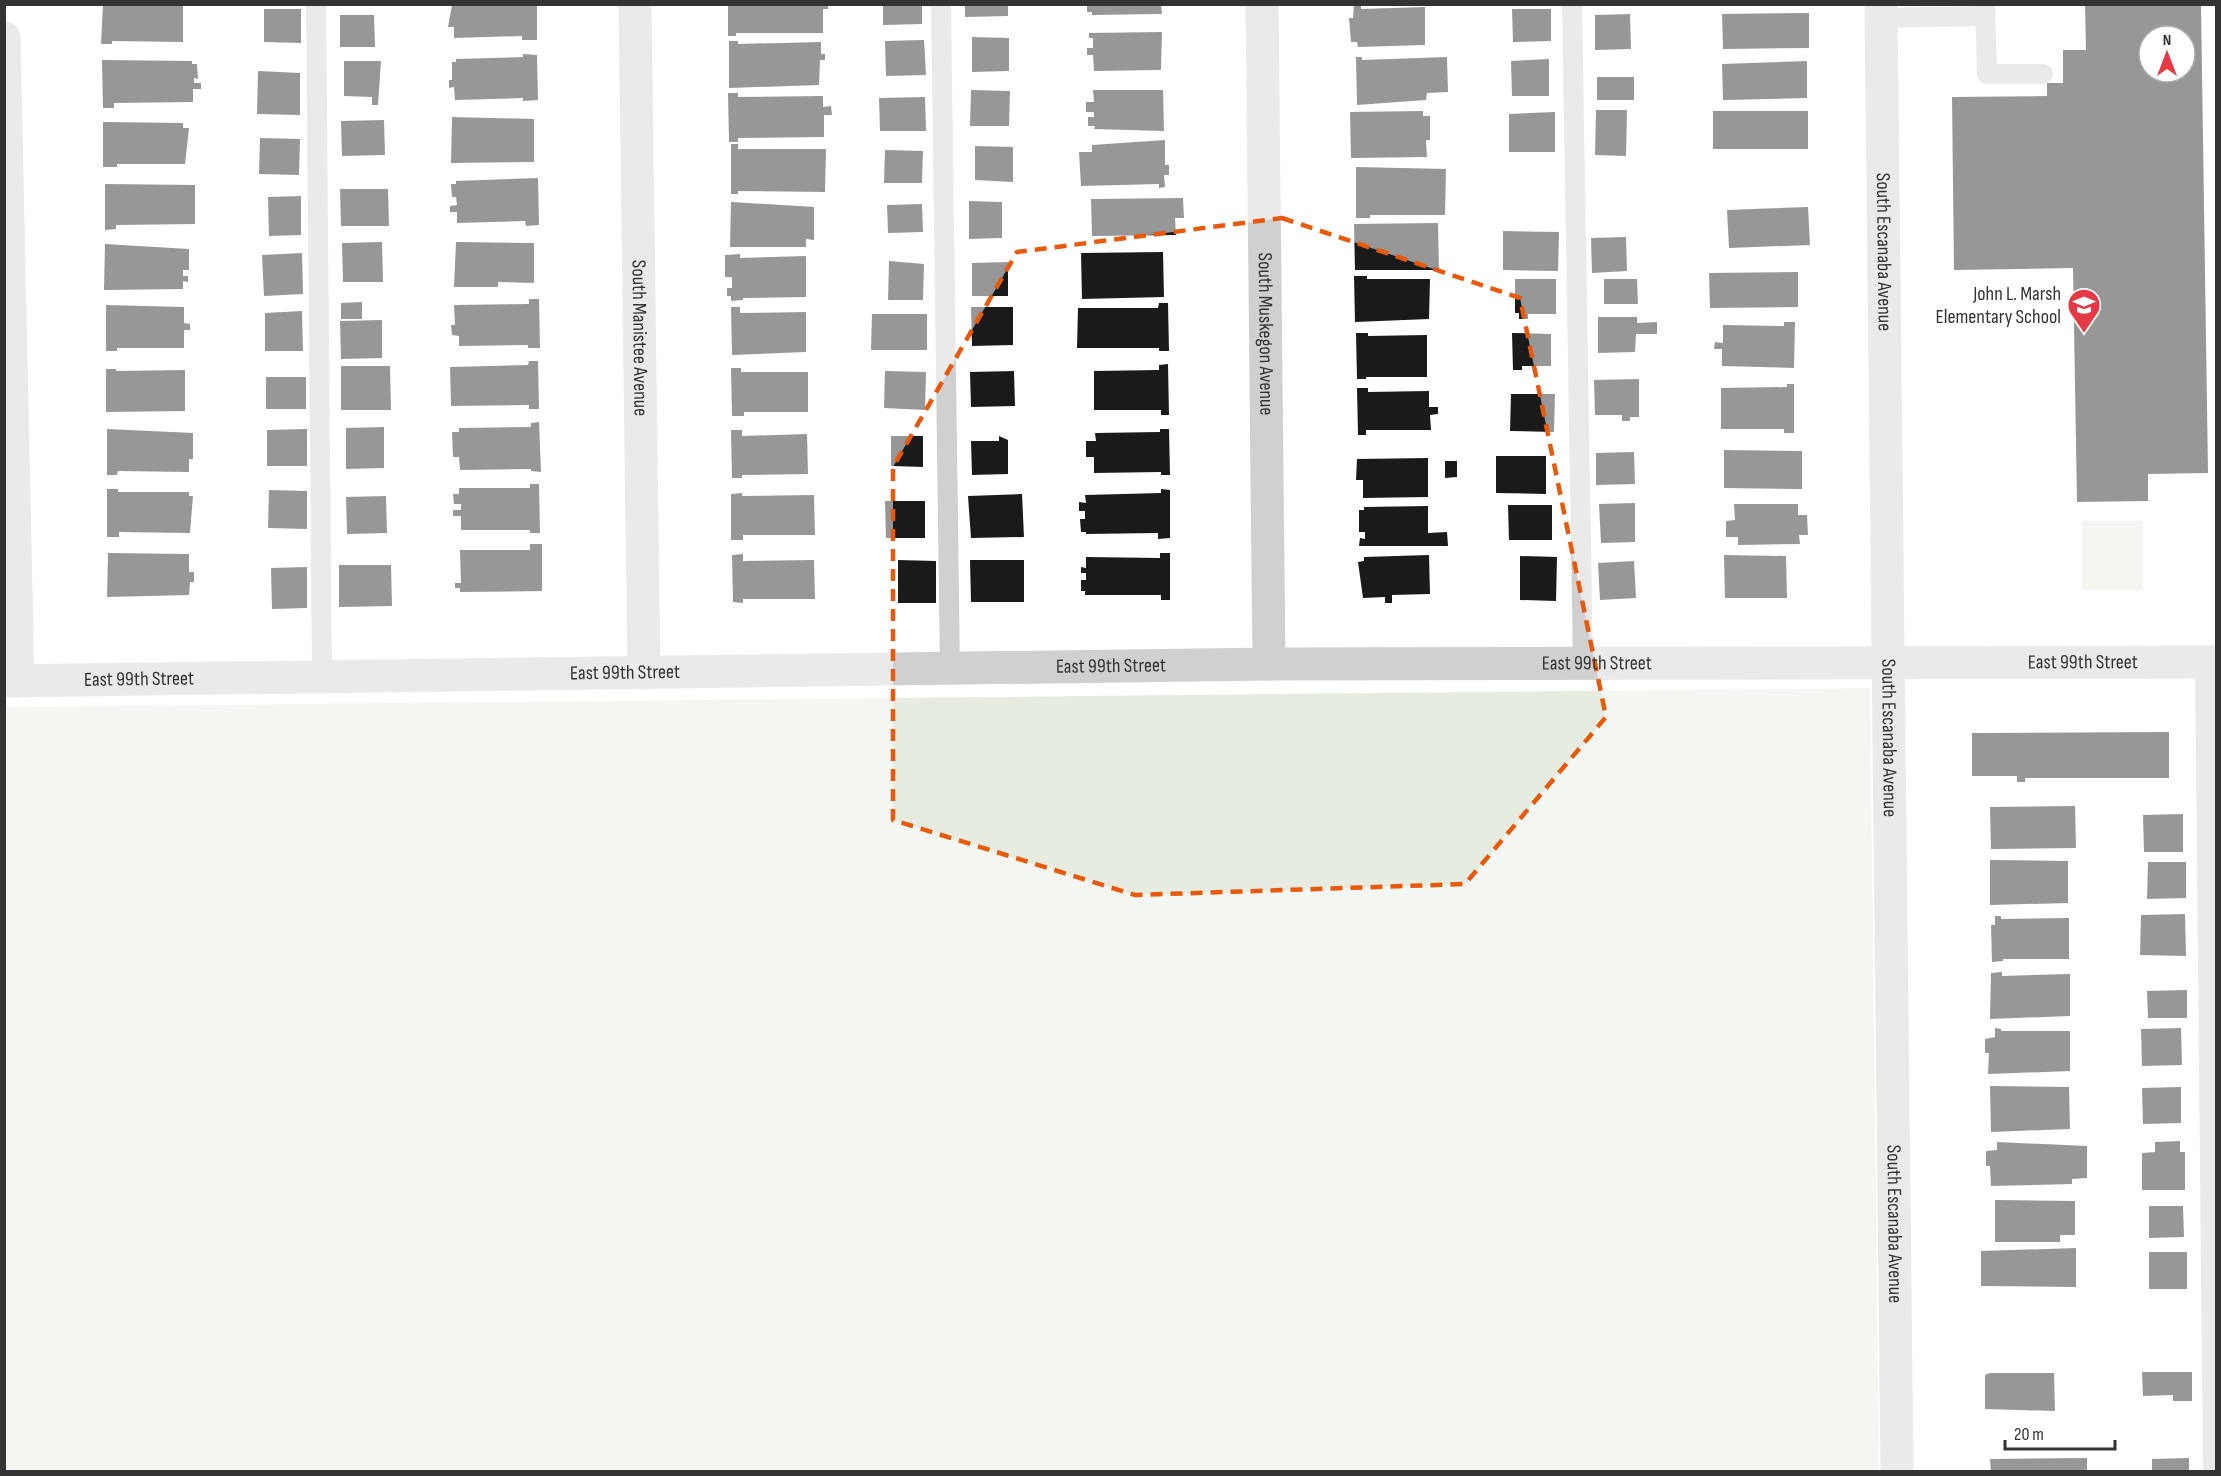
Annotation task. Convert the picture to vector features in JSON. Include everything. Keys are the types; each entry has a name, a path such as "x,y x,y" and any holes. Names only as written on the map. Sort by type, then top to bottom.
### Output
{"street":[{"name":"South Manistee Avenue","path":"635,4 644,674"},
{"name":"South Muskegon Avenue","path":"1262,4 1269,664"},
{"name":"South Escanaba Avenue","path":"1881,11 1897,1472"},
{"path":"4,38 11,681"},
{"name":"East 99th Street","path":"11,681 1269,664 2211,662"}],"lane":[{"path":"316,4 322,678"},
{"path":"941,4 950,669"},
{"path":"1572,4 1583,664"},
{"path":"1881,11 1985,10 1987,74 2043,74"},
{"path":"2211,662 2213,1472"}],"highlighted area":[{"path":"1282,218 1520,298 1606,717 1465,884 1135,895 893,820 893,467 1017,252"}],"shaded area":[{"path":"2082,521 2143,521 2143,590 2082,590"},
{"path":"1870,688 1879,1471 5,1471 5,707"}],"building":[{"path":"103,4 183,4 183,42 112,41 112,44 101,44"},
{"path":"728,4 828,4 828,9 823,9 823,33 736,33 736,36 728,36"},
{"path":"883,4 922,4 922,24 883,25"},
{"path":"1087,4 1161,4 1162,14 1092,15 1092,12 1087,12"},
{"path":"1354,4 1361,4 1361,9 1425,7 1425,45 1358,47 1357,42 1351,42 1349,18 1353,18"},
{"path":"2085,4 2201,4 2208,473 2148,474 2148,501 2077,502 2073,268 1954,270 1952,97 2047,96 2047,83 2063,83 2063,50 2086,50"},
{"path":"452,5 537,5 537,40 522,40 522,36 454,38 454,27 448,27"},
{"path":"965,5 1008,5 1008,16 965,17"},
{"path":"264,9 301,9 301,43 264,42"},
{"path":"1512,9 1551,9 1551,41 1513,42"},
{"path":"1809,13 1809,48 1723,49 1722,14"},
{"path":"1630,14 1631,49 1595,50 1595,15"},
{"path":"340,15 374,15 375,47 340,47"},
{"path":"1162,32 1161,70 1094,71 1093,55 1087,55 1087,48 1093,48 1093,38 1089,38 1089,33"},
{"path":"972,37 1009,38 1009,71 972,72"},
{"path":"924,40 926,75 886,76 885,41"},
{"path":"729,41 738,41 738,44 821,42 821,54 825,54 825,60 820,60 819,85 729,88"},
{"path":"523,54 537,55 538,100 523,101 523,98 455,100 454,87 449,88 449,80 452,80 452,62 456,62 456,59 523,57"},
{"path":"1356,57 1362,57 1362,60 1447,57 1448,92 1427,93 1426,100 1357,105"},
{"path":"1549,59 1549,96 1512,96 1511,61"},
{"path":"102,60 192,61 192,64 197,64 198,79 194,78 194,83 201,83 201,89 193,89 193,102 114,103 114,108 103,108"},
{"path":"344,61 381,61 378,105 372,105 372,97 344,96"},
{"path":"1807,61 1807,98 1723,100 1722,64"},
{"path":"258,71 300,73 300,115 257,114"},
{"path":"1597,77 1634,77 1634,100 1597,100"},
{"path":"971,90 1010,91 1009,126 970,126"},
{"path":"1093,90 1163,90 1164,131 1094,129 1095,126 1088,126 1088,117 1094,117 1094,112 1086,112 1086,102 1094,102"},
{"path":"728,93 738,93 738,97 823,96 823,107 831,106 832,115 824,115 824,137 738,138 738,142 729,142"},
{"path":"925,97 926,131 880,131 879,98"},
{"path":"1596,110 1627,110 1626,156 1595,155"},
{"path":"1423,111 1423,116 1430,116 1430,140 1426,140 1427,157 1351,158 1350,112"},
{"path":"1713,111 1808,111 1808,149 1713,149"},
{"path":"1555,112 1555,152 1509,152 1509,114"},
{"path":"452,117 534,119 534,162 451,163"},
{"path":"384,120 385,155 342,156 341,121"},
{"path":"103,122 183,123 183,128 189,128 185,164 117,164 117,167 103,167"},
{"path":"260,138 300,139 299,175 259,174"},
{"path":"1165,140 1165,165 1169,165 1169,175 1164,175 1165,187 1159,188 1159,184 1081,186 1079,152 1092,152 1092,145"},
{"path":"731,144 738,144 738,149 826,149 825,192 738,191 738,194 731,194"},
{"path":"975,146 1013,147 1013,182 975,180"},
{"path":"885,150 923,151 922,183 884,183"},
{"path":"1356,167 1446,169 1445,215 1370,215 1370,218 1356,218"},
{"path":"538,178 539,225 526,226 525,221 457,223 457,212 450,212 450,206 457,205 456,197 452,197 451,184 456,184 456,181"},
{"path":"105,184 195,185 195,224 116,225 116,229 105,230"},
{"path":"340,189 388,189 389,226 341,226"},
{"path":"301,196 301,235 269,236 268,197"},
{"path":"1183,198 1184,218 1175,218 1176,235 1092,236 1091,199"},
{"path":"969,201 1002,202 1002,238 969,239"},
{"path":"731,202 814,207 814,240 806,239 806,247 730,247"},
{"path":"922,204 923,232 888,233 887,205"},
{"path":"1808,207 1810,245 1729,248 1727,210"},
{"path":"1438,223 1439,270 1355,270 1354,224"},
{"path":"1503,231 1559,232 1558,271 1503,270"},
{"path":"1626,237 1627,271 1592,273 1591,238"},
{"path":"382,242 383,282 343,282 342,243"},
{"path":"456,242 534,243 534,283 498,282 498,287 454,287"},
{"path":"105,244 189,249 189,270 183,270 183,276 188,276 188,282 183,281 183,289 104,290"},
{"path":"1163,252 1164,297 1082,299 1081,253"},
{"path":"302,253 303,294 264,296 262,255"},
{"path":"740,254 740,258 806,256 806,297 743,298 743,300 731,301 731,296 727,296 727,288 732,288 732,277 725,277 725,255"},
{"path":"889,261 924,264 923,300 888,300"},
{"path":"1008,262 1008,296 972,296 972,263"},
{"path":"1798,272 1798,307 1710,308 1709,273"},
{"path":"1354,276 1367,276 1367,279 1430,279 1429,319 1355,322"},
{"path":"1515,279 1556,279 1556,314 1528,314 1528,319 1519,319 1519,313 1515,313"},
{"path":"1604,279 1637,279 1638,304 1604,304"},
{"path":"529,299 539,299 540,348 528,348 528,345 459,346 459,336 452,335 451,325 455,325 454,305 529,304"},
{"path":"362,302 362,319 341,319 341,303"},
{"path":"1159,303 1168,303 1169,351 1159,351 1159,348 1077,348 1078,308 1158,308"},
{"path":"106,305 184,307 184,323 190,324 190,330 184,330 184,348 117,348 117,351 106,351"},
{"path":"731,307 740,307 740,313 806,312 806,352 732,355"},
{"path":"971,307 1013,307 1013,345 972,346"},
{"path":"302,311 303,351 265,351 265,313"},
{"path":"872,314 927,314 927,350 871,350"},
{"path":"1598,317 1637,317 1637,323 1657,322 1657,334 1636,334 1635,352 1598,353"},
{"path":"382,320 382,358 341,359 340,321"},
{"path":"1784,322 1795,322 1794,368 1722,366 1722,349 1714,349 1715,342 1723,343 1723,325 1784,326"},
{"path":"1356,333 1368,333 1368,336 1427,335 1427,377 1357,379"},
{"path":"1512,333 1551,334 1551,366 1522,366 1522,370 1513,370"},
{"path":"529,361 538,361 539,409 529,409 529,405 451,406 450,367 528,365"},
{"path":"1168,364 1169,415 1161,415 1161,410 1094,410 1094,371 1159,370 1159,365"},
{"path":"341,366 390,366 391,410 341,410"},
{"path":"731,368 741,368 741,372 808,372 808,412 744,412 744,416 732,416"},
{"path":"106,369 116,369 116,371 185,370 185,411 106,412"},
{"path":"885,371 926,372 925,410 884,408"},
{"path":"1014,371 1015,406 971,407 970,372"},
{"path":"266,377 306,377 306,409 266,409"},
{"path":"1639,379 1639,417 1630,417 1630,421 1622,421 1622,415 1595,415 1594,380"},
{"path":"1787,384 1794,384 1794,433 1784,433 1784,429 1721,429 1721,388 1787,387"},
{"path":"1357,388 1368,388 1368,392 1429,391 1429,407 1438,407 1438,414 1430,415 1431,430 1366,430 1366,435 1358,435"},
{"path":"1511,394 1555,394 1554,432 1510,431"},
{"path":"539,422 541,472 531,471 531,469 460,470 459,457 453,457 452,432 459,432 459,428 531,427 531,423"},
{"path":"384,427 384,468 346,469 346,428"},
{"path":"107,429 193,433 193,459 189,459 189,472 118,471 117,475 107,475"},
{"path":"307,429 307,466 267,466 267,430"},
{"path":"1160,429 1169,429 1170,475 1161,475 1161,472 1094,473 1094,457 1086,457 1086,441 1096,441 1095,433 1160,432"},
{"path":"731,430 742,430 742,436 807,434 808,474 742,475 742,478 732,478"},
{"path":"891,436 923,436 923,467 891,466"},
{"path":"999,436 1008,440 1008,474 972,475 971,441 999,441"},
{"path":"1724,450 1802,451 1802,489 1724,488"},
{"path":"1634,452 1635,484 1596,485 1596,453"},
{"path":"1496,456 1546,456 1546,494 1496,493"},
{"path":"1428,458 1428,497 1363,498 1363,480 1356,480 1357,459"},
{"path":"1445,461 1457,461 1457,477 1445,478"},
{"path":"530,484 539,484 540,533 530,533 530,530 461,530 461,516 453,516 453,510 461,510 461,504 454,504 453,494 459,494 459,488 530,488"},
{"path":"107,489 118,489 118,492 189,492 189,496 193,496 190,533 119,532 119,537 107,537"},
{"path":"1161,489 1170,490 1170,538 1158,539 1158,533 1086,534 1086,532 1081,532 1080,519 1085,519 1085,511 1079,511 1079,502 1086,503 1085,495 1161,493"},
{"path":"269,490 307,491 307,529 268,528"},
{"path":"742,493 742,496 814,495 815,535 743,535 743,540 731,540 731,494"},
{"path":"1022,494 1024,537 971,538 968,496"},
{"path":"386,496 387,533 347,534 346,497"},
{"path":"885,501 925,501 925,538 886,538"},
{"path":"1635,503 1635,542 1601,543 1599,504"},
{"path":"1734,504 1798,504 1798,515 1807,515 1808,535 1799,535 1800,544 1738,545 1738,537 1726,537 1726,521 1735,520"},
{"path":"1508,505 1552,505 1552,540 1509,540"},
{"path":"1428,506 1428,533 1447,532 1448,546 1359,546 1360,538 1365,539 1365,532 1359,532 1359,510 1364,510 1364,507"},
{"path":"530,544 542,544 542,591 460,592 460,588 455,588 455,583 461,583 460,550 530,550"},
{"path":"108,553 189,554 189,572 194,572 194,582 190,582 189,595 107,597"},
{"path":"1160,553 1170,553 1170,600 1161,600 1161,595 1085,595 1085,591 1081,591 1081,580 1086,580 1086,573 1081,573 1081,567 1086,568 1086,557 1160,558"},
{"path":"743,554 743,561 814,560 815,599 743,599 743,603 733,602 732,555"},
{"path":"1429,555 1430,594 1392,595 1392,603 1385,603 1385,597 1363,598 1358,562 1364,561 1364,557"},
{"path":"1724,555 1786,556 1787,598 1725,598"},
{"path":"1520,556 1557,557 1556,601 1520,600"},
{"path":"898,560 936,561 936,603 898,603"},
{"path":"970,560 1024,560 1024,602 971,602"},
{"path":"1634,561 1636,598 1600,600 1598,563"},
{"path":"339,565 391,565 392,606 339,607"},
{"path":"307,567 307,608 272,609 271,568"},
{"path":"2169,732 2169,778 2025,778 2025,782 2017,782 2017,776 1972,776 1972,733"},
{"path":"2075,806 2076,848 1991,849 1990,807"},
{"path":"2183,814 2183,852 2144,852 2143,815"},
{"path":"1990,860 2068,861 2068,903 1990,905"},
{"path":"2148,862 2186,862 2186,898 2147,899"},
{"path":"2185,914 2186,956 2140,955 2141,915"},
{"path":"1995,916 2001,916 2001,919 2069,918 2069,959 2003,959 2003,961 1992,962 1991,925 1995,925"},
{"path":"2002,972 2002,976 2070,974 2070,1016 1990,1019 1991,973"},
{"path":"2187,990 2187,1018 2148,1018 2147,991"},
{"path":"1995,1028 2001,1031 2070,1031 2070,1071 1988,1074 1989,1053 1985,1053 1985,1039 1995,1037"},
{"path":"2181,1028 2182,1065 2142,1066 2141,1029"},
{"path":"1990,1086 2069,1087 2070,1129 1991,1132"},
{"path":"2181,1087 2181,1123 2143,1124 2142,1088"},
{"path":"2180,1141 2180,1152 2185,1152 2185,1190 2142,1190 2142,1153 2155,1152 2155,1142"},
{"path":"1997,1142 2087,1146 2087,1178 2072,1179 2072,1184 1991,1186 1990,1166 1986,1166 1986,1151 1997,1150"},
{"path":"1995,1200 2075,1201 2075,1235 2060,1235 2060,1242 1995,1242"},
{"path":"2149,1206 2183,1206 2184,1237 2149,1238"},
{"path":"2076,1248 2076,1287 1981,1286 1981,1251"},
{"path":"2149,1252 2187,1252 2187,1289 2149,1289"},
{"path":"2142,1372 2192,1372 2192,1401 2173,1401 2173,1395 2143,1396"},
{"path":"1990,1373 2054,1373 2055,1411 1985,1409 1985,1375"},
{"path":"2087,1458 2087,1472 1991,1472 1990,1459"},
{"path":"2189,1458 2189,1472 2152,1472 2152,1459"}],"place":[{"name":"John L. Marsh Elementary School","path":"2084,334"}]}
